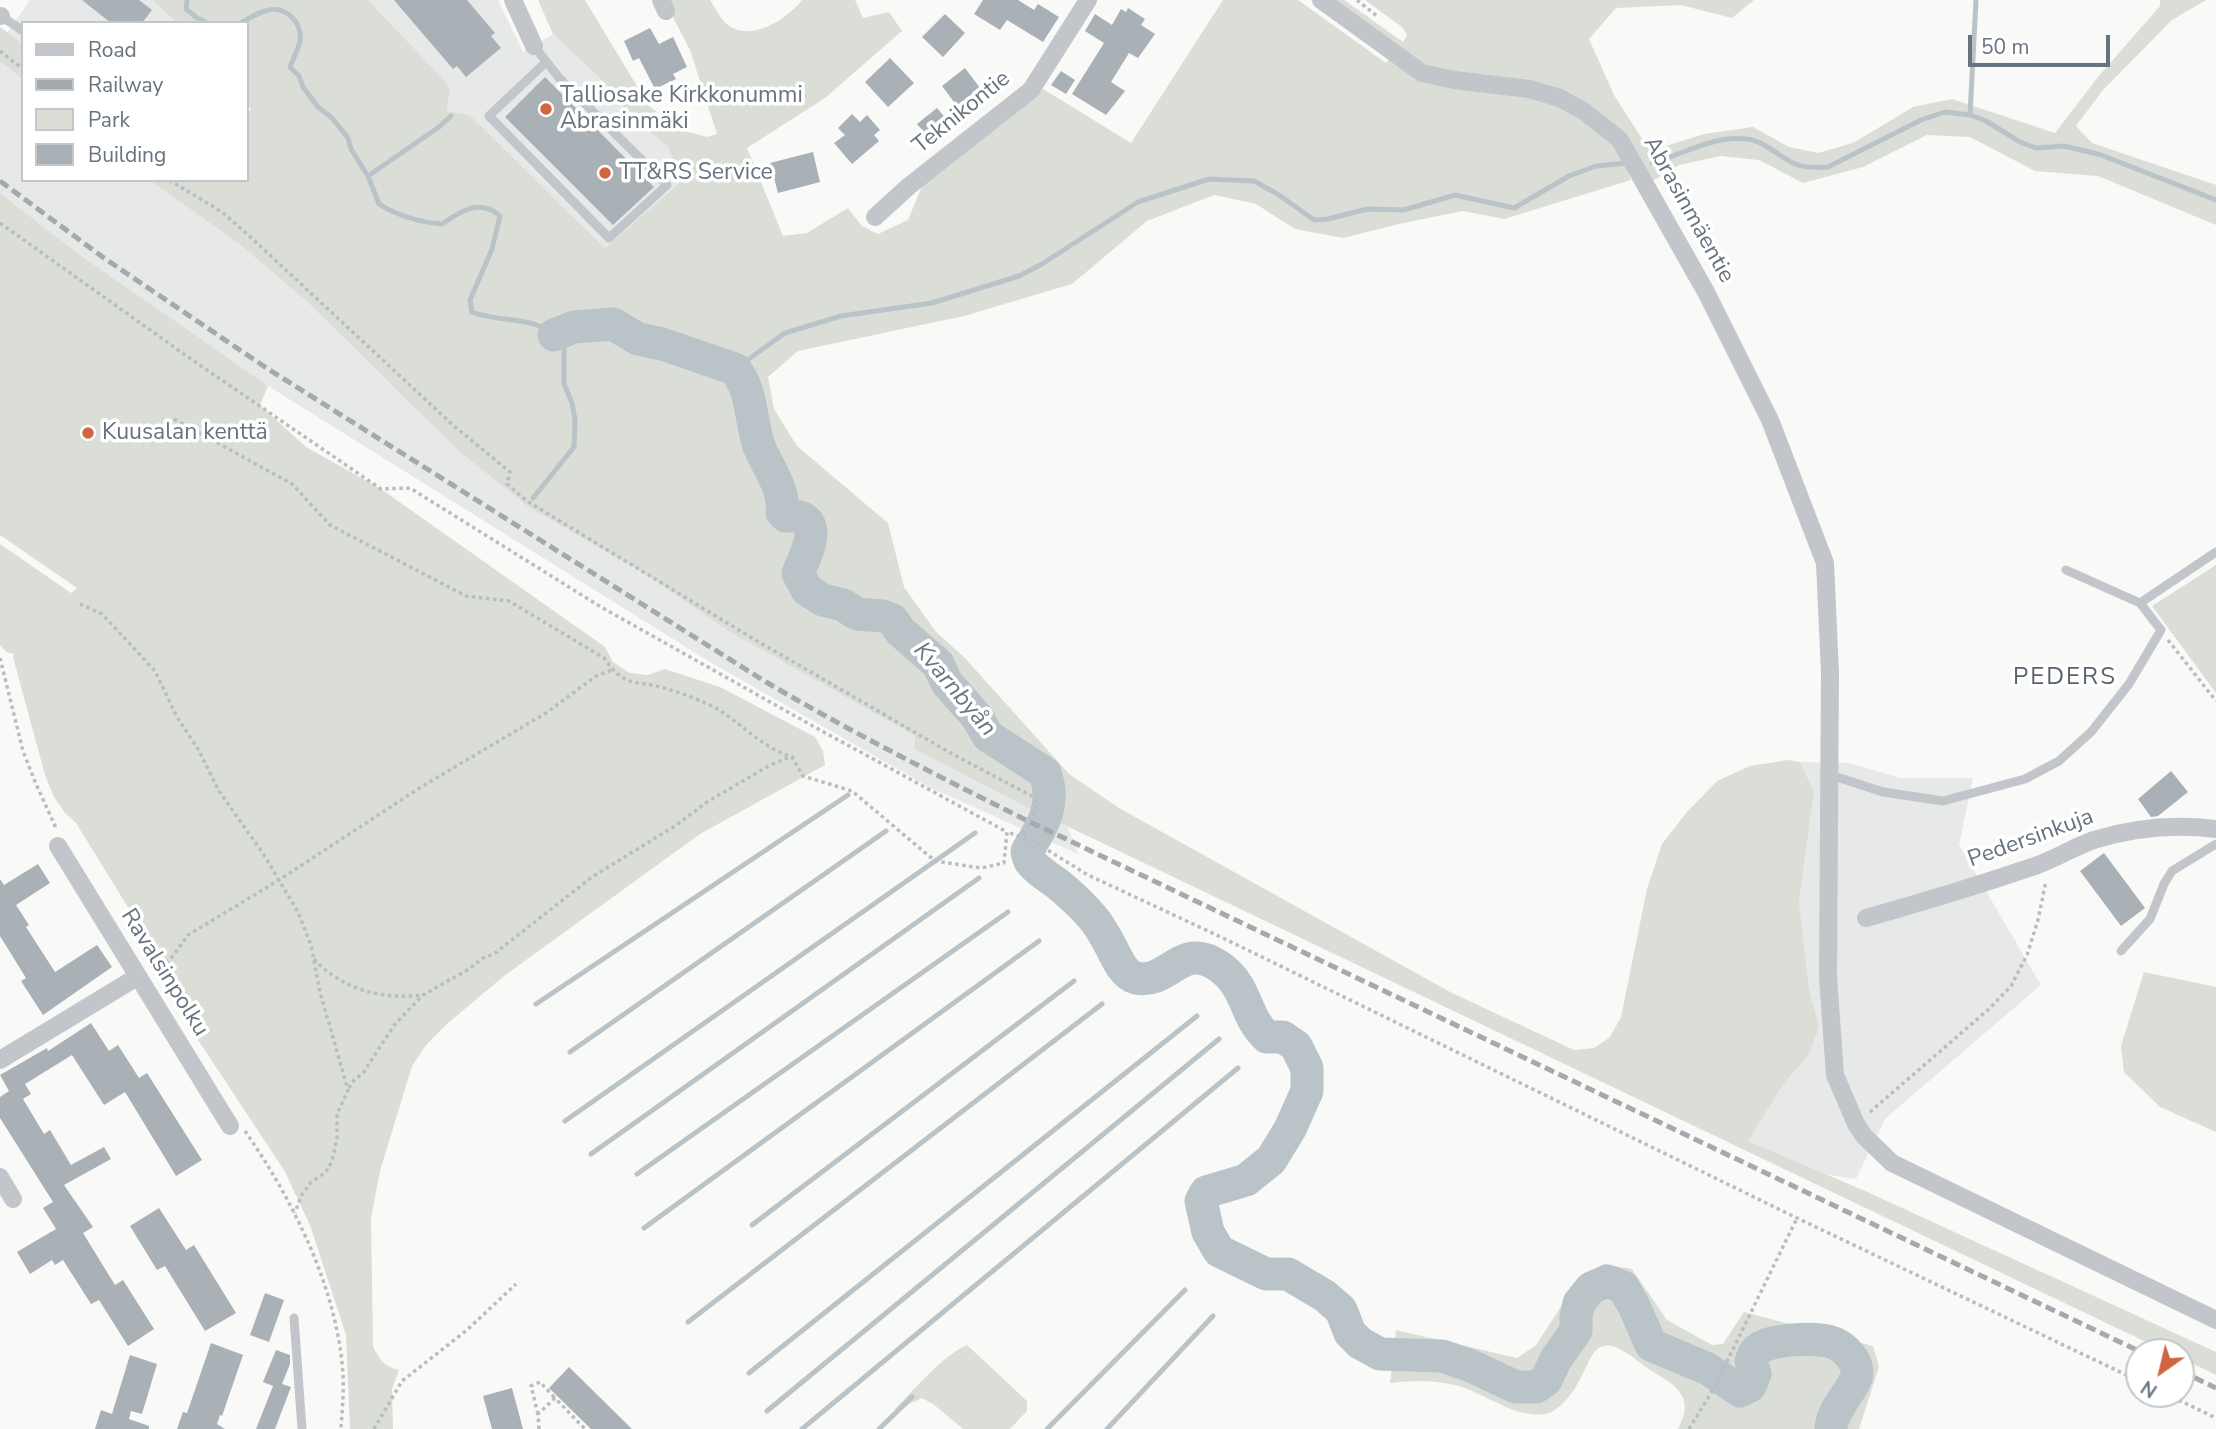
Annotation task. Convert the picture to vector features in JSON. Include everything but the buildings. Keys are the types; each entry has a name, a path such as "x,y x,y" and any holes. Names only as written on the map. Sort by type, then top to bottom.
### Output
{"street":[{"path":"513,0 534,46"},
{"name":"Teknikontie","path":"875,217 909,186 1031,90 1088,0"},
{"name":"Abrasinmäentie","path":"1321,0 1422,72 1454,80 1529,89 1560,98 1608,128 1620,140 1629,155 1706,292 1770,420 1825,563 1831,775 1828,977 1835,1075 1864,1136 1892,1163 2216,1320"},
{"name":"Pedersinkuja","path":"1866,918 1950,895 2054,860 2091,841 2124,832 2186,825 2216,829"},
{"name":"Ravalsinpolku","path":"58,846 236,1127"},
{"path":"0,1060 142,975"},
{"path":"0,1177 13,1199"}],"lane":[{"path":"0,16 21,30"},
{"path":"534,46 560,79 667,185 609,238 489,116 546,62"},
{"path":"2140,603 2216,552"},
{"path":"1831,775 1882,792 1943,801 2025,779 2059,761 2091,732 2129,684 2161,630 2140,603 2066,570"},
{"path":"2121,951 2150,919 2172,871 2216,844"},
{"path":"295,1318 302,1429"}],"path":[{"path":"0,51 21,67"},
{"path":"172,182 222,212 281,264 454,426 503,464 510,472 507,484 527,501 747,635 954,755 1032,796 1037,801 1037,807 1022,837"},
{"path":"0,223 188,357 381,489 410,488 601,607 1007,832 1033,841 1088,874 1158,909 2125,1374"},
{"path":"174,419 292,484 330,525 466,596 509,601 604,658 612,670 630,683 663,687 718,709 756,739 777,752 792,757 803,776 852,791 935,861 981,868 1004,863 1007,832"},
{"path":"80,604 109,621 155,671 177,717 198,748 219,791 264,855 298,912 311,945 333,1040 348,1090"},
{"path":"2161,630 2216,701"},
{"path":"142,975 156,972 173,956 188,935 279,880 421,787 547,713 596,676 612,670"},
{"path":"295,1214 311,1182 326,1172 332,1161 337,1139 337,1114 352,1082 363,1073 395,1024 423,995 494,954 592,877 675,826 707,802 770,765 792,757"},
{"path":"1856,1124 1989,1009 2011,986 2027,955 2038,920 2043,888 2054,860"},
{"path":"314,959 339,981 355,989 405,998 423,995"},
{"path":"236,1127 261,1154 295,1214 325,1287 343,1375 341,1429"},
{"path":"1689,1429 1724,1370 1797,1218"},
{"path":"374,1429 402,1381 467,1329 516,1284"},
{"path":"539,1429 531,1385 540,1382 586,1429"},
{"path":"538,1414 555,1398"},
{"path":"2195,1408 2216,1418"}],"shaded area":[{"path":"30,0 152,0 175,21 21,21 21,43 7,33"},
{"path":"368,0 498,0 523,52 553,34 605,83 629,114 669,148 679,183 605,248 470,115 447,111 450,91 446,82"},
{"path":"0,61 21,78 21,182 152,182 238,243 304,299 389,383 642,572 728,631 915,736 914,749 1067,826 1078,854 929,787 710,662 249,374 80,255 0,193"},
{"path":"1800,762 1849,763 1900,778 1973,778 1959,845 2041,985 1885,1119 1856,1179 1824,1174 1748,1141 1783,1085 1810,1053 1819,1026 1809,989 1799,902 1814,793"}],"green space":[{"path":"152,0 368,0 446,82 450,90 447,111 470,115 605,248 679,183 669,148 629,114 605,83 553,34 538,0 585,0 649,106 678,129 707,137 717,134 690,50 664,0 710,0 727,24 744,31 753,31 772,24 802,0 855,0 863,18 889,12 902,31 825,98 747,148 783,236 807,233 848,208 862,226 878,234 908,220 922,186 1043,89 1131,143 1223,0 1298,0 1386,63 1398,48 1333,0 1344,0 1403,42 1407,35 1402,27 1365,0 1754,0 1732,18 1681,5 1616,8 1589,39 1614,95 1646,145 1653,150 1704,134 1753,127 1789,147 1818,153 1853,143 1913,107 1952,99 2055,133 2098,77 2160,6 2160,0 2206,0 2172,20 2103,90 2076,126 2092,143 2216,185 2216,225 2098,176 2035,171 1970,137 1927,135 1863,167 1803,183 1759,160 1721,156 1679,165 1651,182 1635,148 1621,153 1631,180 1504,219 1463,211 1343,238 1295,229 1256,204 1214,195 1147,221 1072,284 964,316 798,351 768,377 774,409 797,446 888,523 904,587 936,632 965,658 1069,774 1119,808 1452,993 1574,1050 1594,1048 1610,1037 1621,1017 1647,889 1662,844 1687,812 1717,781 1750,766 1788,760 1800,762 1814,792 1799,902 1809,989 1819,1026 1810,1053 1783,1085 1748,1141 1865,1191 2185,1338 2138,1338 1029,808 914,749 915,736 728,631 642,572 529,507 459,451 304,299 238,243 152,182 248,182 248,112 251,109 248,105 248,21 175,21"},
{"path":"0,27 21,43 21,78 0,61"},
{"path":"0,193 80,255 268,386 260,405 306,447 381,489 605,647 613,662 630,673 648,675 665,669 720,687 815,737 823,751 825,765 700,834 504,976 448,1023 426,1045 412,1066 380,1171 371,1218 373,1346 383,1362 399,1370 392,1389 393,1429 350,1429 346,1335 310,1225 284,1170 171,999 176,985 76,823 54,797 45,775 14,654 6,652 0,645 0,544 71,593 77,588 0,535"},
{"path":"2216,565 2216,693 2152,606"},
{"path":"2144,972 2216,987 2216,1132 2160,1107 2124,1072 2121,1046"},
{"path":"1604,1264 1632,1269 1667,1320 1712,1345 1723,1344 1744,1312 1873,1346 1879,1367 1859,1429 1678,1429 1685,1409 1684,1400 1678,1390 1624,1351 1610,1346 1600,1347 1593,1354 1574,1390 1553,1411 1545,1414 1523,1413 1450,1384 1425,1381 1390,1383 1396,1330 1517,1358 1536,1345 1577,1282"},
{"path":"2195,1342 2216,1352 2216,1375 2195,1365"},
{"path":"967,1345 1027,1401 1027,1411 1010,1429 963,1429 922,1398 897,1413 895,1409 929,1374"}],"waterway":[{"path":"187,0 186,9 203,21"},
{"path":"1970,115 1976,0"},
{"path":"244,21 272,10 285,12 295,21 300,41 290,67 299,76 303,87 317,106 333,119 348,138 379,204 409,218 442,224 463,211 478,207 500,216 492,249 470,300 472,312 531,323 553,334 564,345 564,384 575,420 574,447 533,498"},
{"path":"1652,163 1711,142 1747,139 1754,140 1799,165 1828,167 1921,120 1945,112 1970,115 1986,121 2020,142 2036,148 2064,146 2101,155 2216,200"},
{"path":"368,176 451,116"},
{"path":"735,369 785,333 841,316 932,303 1019,276 1138,202 1209,179 1254,181 1314,220 1367,209 1404,210 1455,195 1514,208 1569,176 1596,166 1628,163"},
{"name":"Kvarnbyån","path":"554,335 574,327 613,324 638,339 662,344 735,369 745,387 759,446 781,495 782,512 786,516 799,517 810,527 809,545 798,573 807,590 857,614 883,616 893,620 900,631 938,664 947,683 977,717 988,736 1045,773 1049,804 1039,832 1027,851 1033,864 1096,921 1120,965 1131,976 1148,978 1185,960 1207,960 1220,967 1236,983 1254,1020 1267,1037 1283,1037 1296,1046 1307,1068 1307,1091 1290,1129 1271,1160 1246,1180 1206,1192 1201,1201 1208,1232 1219,1251 1266,1274 1288,1274 1325,1296 1341,1310 1350,1333 1360,1343 1380,1354 1442,1356 1469,1365 1516,1387 1536,1387 1546,1380 1556,1359 1576,1331 1579,1303 1591,1288 1607,1281 1623,1287 1651,1345 1708,1369 1740,1391 1750,1386 1755,1374 1751,1361 1755,1352 1762,1347 1793,1340 1834,1343 1849,1354 1857,1371 1854,1384 1836,1412 1831,1429"},
{"path":"536,1004 848,795"},
{"path":"570,1052 886,831"},
{"path":"565,1121 975,833"},
{"path":"591,1154 979,878"},
{"path":"637,1174 1008,912"},
{"path":"644,1228 1039,941"},
{"path":"752,1225 1074,981"},
{"path":"688,1322 1102,1004"},
{"path":"749,1373 1197,1016"},
{"path":"767,1411 1219,1039"},
{"path":"802,1429 1238,1068"},
{"path":"1047,1429 1185,1290"},
{"path":"1107,1429 1213,1316"},
{"path":"879,1429 912,1397"}],"railway":[{"path":"0,181 104,258 268,369 766,682 830,718 1026,820 2125,1344"},
{"path":"2195,1378 2216,1388"}],"place":[{"name":"Talliosake Kirkkonummi Abrasinmäki","path":"546,109"},
{"name":"TT&RS Service","path":"605,173"},
{"name":"Kuusalan kenttä","path":"88,433"}],"district":[{"name":"PEDERS","path":"2065,678"}]}
